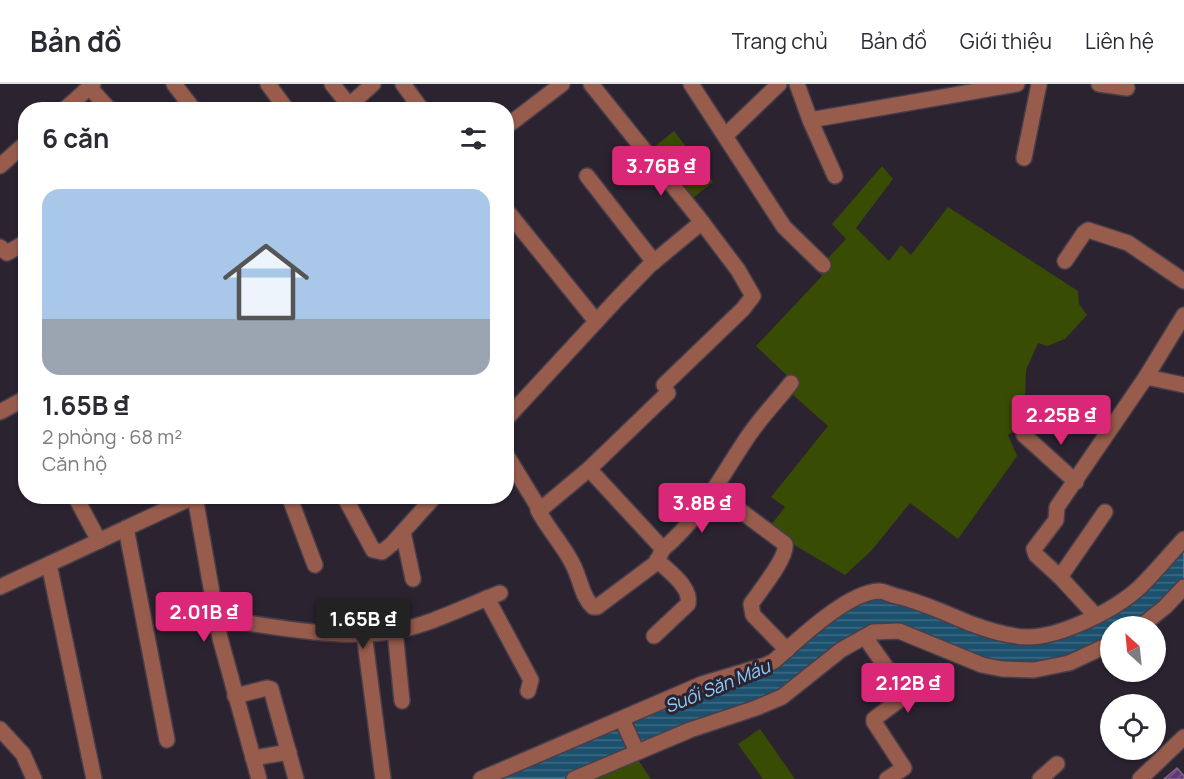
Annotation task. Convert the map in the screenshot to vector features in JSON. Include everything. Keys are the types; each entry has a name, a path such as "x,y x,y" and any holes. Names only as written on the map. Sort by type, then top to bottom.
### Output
{"street":[{"path":"174,84 188,102"},
{"path":"268,84 282,102"},
{"path":"332,84 343,102"},
{"path":"352,102 373,84"},
{"path":"404,84 416,102"},
{"path":"514,121 562,84"},
{"path":"538,510 588,469 753,296 738,270 702,222 592,84"},
{"path":"691,84 784,227 823,265"},
{"path":"725,136 778,84"},
{"path":"797,84 835,176"},
{"path":"810,120 1017,84"},
{"path":"1024,158 1039,84"},
{"path":"1099,84 1127,88"},
{"path":"73,102 91,86 104,102"},
{"path":"0,166 18,150"},
{"path":"588,176 654,262"},
{"path":"514,220 596,321"},
{"path":"514,410 654,262 702,222"},
{"path":"1065,261 1088,230 1128,243 1184,281"},
{"path":"0,247 7,254 18,247"},
{"path":"1096,616 1036,555 1034,549 1056,520 1057,507 1146,377 1184,315"},
{"path":"1146,377 1184,385"},
{"path":"514,468 546,526 572,563 586,598 593,607 597,607 626,586 683,532 714,491 748,435 791,383"},
{"path":"0,412 18,402"},
{"path":"1024,435 1076,482"},
{"path":"588,469 660,554 689,597 688,604 654,636"},
{"path":"714,491 785,544 786,549 780,561 751,604 751,609 753,615 787,650"},
{"path":"79,504 99,541"},
{"path":"0,587 178,504"},
{"path":"196,504 217,618 235,696 259,779"},
{"path":"292,504 315,565"},
{"path":"348,504 373,550 382,552 428,504"},
{"path":"1060,577 1105,512"},
{"path":"126,528 167,740"},
{"path":"403,532 412,579"},
{"path":"481,779 702,684 766,665 836,610 853,600 878,591 915,601 1003,634 1029,637 1058,632 1096,616 1127,597 1141,586 1184,538"},
{"path":"49,564 94,779"},
{"path":"1154,616 1184,587"},
{"path":"217,618 270,627 364,633 395,631 414,627 493,596 531,680 528,691"},
{"path":"395,631 402,701"},
{"path":"574,779 690,730 782,697 841,650 873,632 899,631 982,665 1002,669 1034,670 1070,663 1100,649"},
{"path":"364,633 383,779"},
{"path":"865,637 904,693 902,699 874,719 904,768 887,779"},
{"path":"235,696 271,689 296,779"},
{"path":"622,719 637,752"},
{"path":"0,729 23,754 34,779"},
{"path":"1140,779 1184,737"},
{"path":"253,758 289,752"},
{"path":"1040,779 1057,764"}],"green space":[{"path":"674,131 713,182 689,201 649,151"},
{"path":"882,166 893,179 856,228 889,261 901,245 911,255 948,207 1078,291 1079,304 1087,315 1065,339 1047,346 1038,343 1026,370 1025,399 1013,432 1008,435 1017,456 958,539 910,503 872,550 845,575 796,546 771,525 785,507 771,497 828,426 792,394 798,386 756,346 822,276 818,269 846,239 832,224"},
{"path":"760,729 795,779 763,779 738,744"},
{"path":"636,757 651,779 587,779"}],"water":[{"name":"Suối Săn Máu","path":"1184,544 1184,582 1147,616 1100,616"},
{"name":"Suối Săn Máu","path":"878,595 1002,638 1097,619 1100,616 1100,645 1068,659 1003,665 873,628 780,694 565,779 491,779 701,689 766,669 854,603"}],"building":[{"path":"1177,768 1184,779 1164,779"}]}
